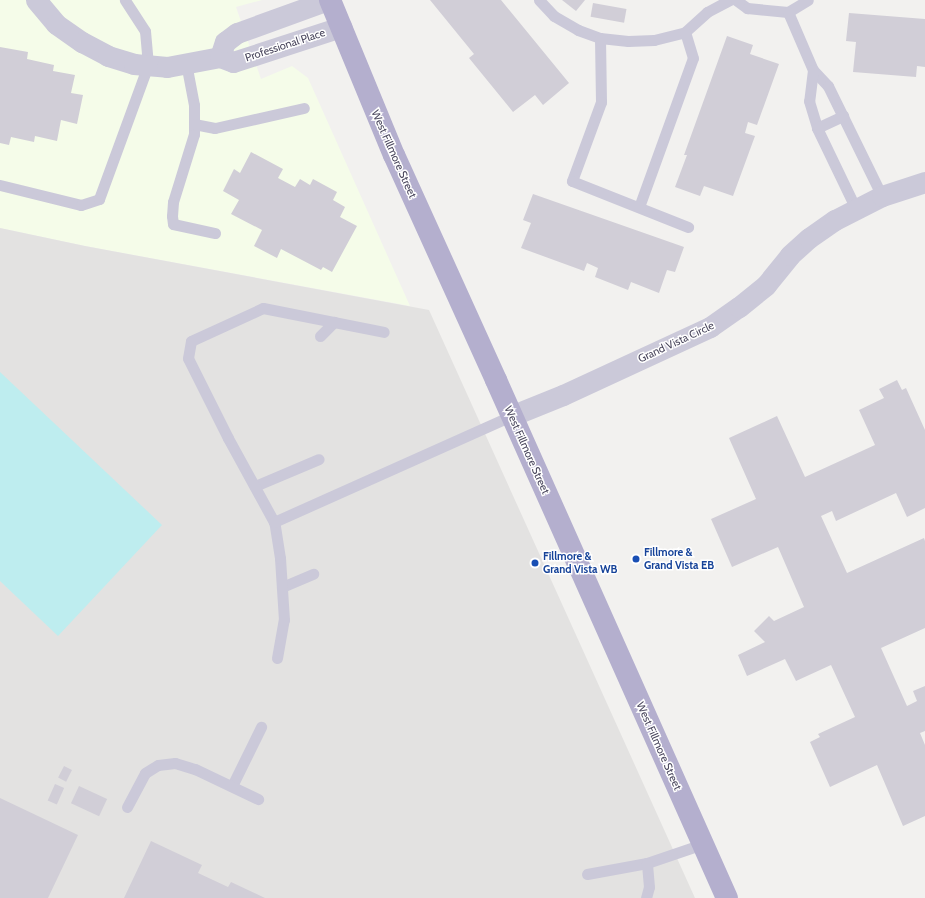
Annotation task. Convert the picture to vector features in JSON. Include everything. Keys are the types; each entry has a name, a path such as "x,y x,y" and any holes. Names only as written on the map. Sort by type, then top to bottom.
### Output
{"main road":[{"name":"West Fillmore Street","path":"329,0 394,155 727,898"}],"street":[{"name":"Professional Place","path":"36,0 56,24 82,42 108,56 134,64 167,67 220,57 233,62 341,28"},
{"path":"220,57 225,42 237,33 329,0"},
{"name":"Grand Vista Circle","path":"511,416 710,327 739,307 766,285 790,255 809,238 835,220 882,196 925,182"}],"lane":[{"path":"0,185 81,205 99,199 148,65 145,31 125,0"},
{"path":"539,0 554,16 578,30 600,38 628,41 654,40 685,32 707,12 730,0"},
{"path":"736,0 747,8 788,12 808,0"},
{"path":"788,12 813,70 828,86 882,196"},
{"path":"639,207 693,58 685,32"},
{"path":"600,38 601,102 572,181 688,227"},
{"path":"186,63 194,104 194,134 173,202 173,224 215,233"},
{"path":"813,70 809,101 817,128 856,210"},
{"path":"194,124 215,128 304,108"},
{"path":"817,128 842,116"},
{"path":"277,658 284,620 280,558 274,522 228,438 188,358 191,341 263,308 384,332"},
{"path":"320,336 334,322"},
{"path":"274,522 511,416"},
{"path":"255,486 319,459"},
{"path":"282,587 313,574"},
{"path":"232,786 261,727"},
{"path":"127,807 145,773 158,765 175,763 195,769 258,799"},
{"path":"587,874 647,863 702,844"},
{"path":"646,898 650,887 647,863"}],"shaded area":[{"path":"0,0 262,0 236,7 261,79 292,66 308,78 410,306 85,246 0,228"},
{"path":"0,228 85,246 429,310 695,898 0,898"},
{"path":"0,372 162,525 58,636 0,581"}],"building":[{"path":"430,0 501,0 569,83 543,105 535,95 513,112 469,58 474,54"},
{"path":"562,0 585,0 576,11"},
{"path":"593,3 626,9 624,23 591,17"},
{"path":"849,13 925,19 925,67 917,66 916,77 853,72 856,42 846,41"},
{"path":"727,36 753,45 750,54 779,64 757,125 748,122 745,133 755,136 733,196 704,186 700,196 675,187 687,155 684,155"},
{"path":"0,47 28,52 27,59 54,65 53,71 75,75 71,93 83,95 77,124 61,120 57,141 35,136 34,142 11,137 9,145 0,143"},
{"path":"251,152 283,169 278,178 295,187 300,179 310,185 313,179 337,192 333,200 345,207 340,217 357,226 332,272 323,267 321,270 281,249 277,258 254,246 262,230 231,214 239,200 223,191 234,169 240,173"},
{"path":"533,194 684,247 675,272 667,270 659,293 631,282 628,290 595,277 598,268 587,263 584,271 521,248 531,223 523,220"},
{"path":"897,380 902,390 906,388 925,430 925,508 907,517 896,493 836,521 832,511 821,516 847,573 924,538 925,541 925,628 881,648 907,706 917,701 913,691 925,686 925,731 920,733 925,745 925,816 903,826 877,765 830,787 810,742 820,737 818,734 855,717 831,665 796,681 785,659 747,676 738,655 765,642 754,631 769,616 774,621 804,607 778,547 732,567 711,519 756,499 729,438 777,416 805,477 875,445 859,410 884,398 879,389"},
{"path":"64,766 72,770 66,782 58,778"},
{"path":"55,784 64,788 57,805 48,800"},
{"path":"79,786 107,799 99,816 71,803"},
{"path":"0,798 78,835 48,898 0,898"},
{"path":"151,841 202,865 198,873 228,887 231,882 265,898 124,898"}],"place":[{"name":"Fillmore & Grand Vista EB","path":"636,559"},
{"name":"Fillmore & Grand Vista WB","path":"535,563"}]}
